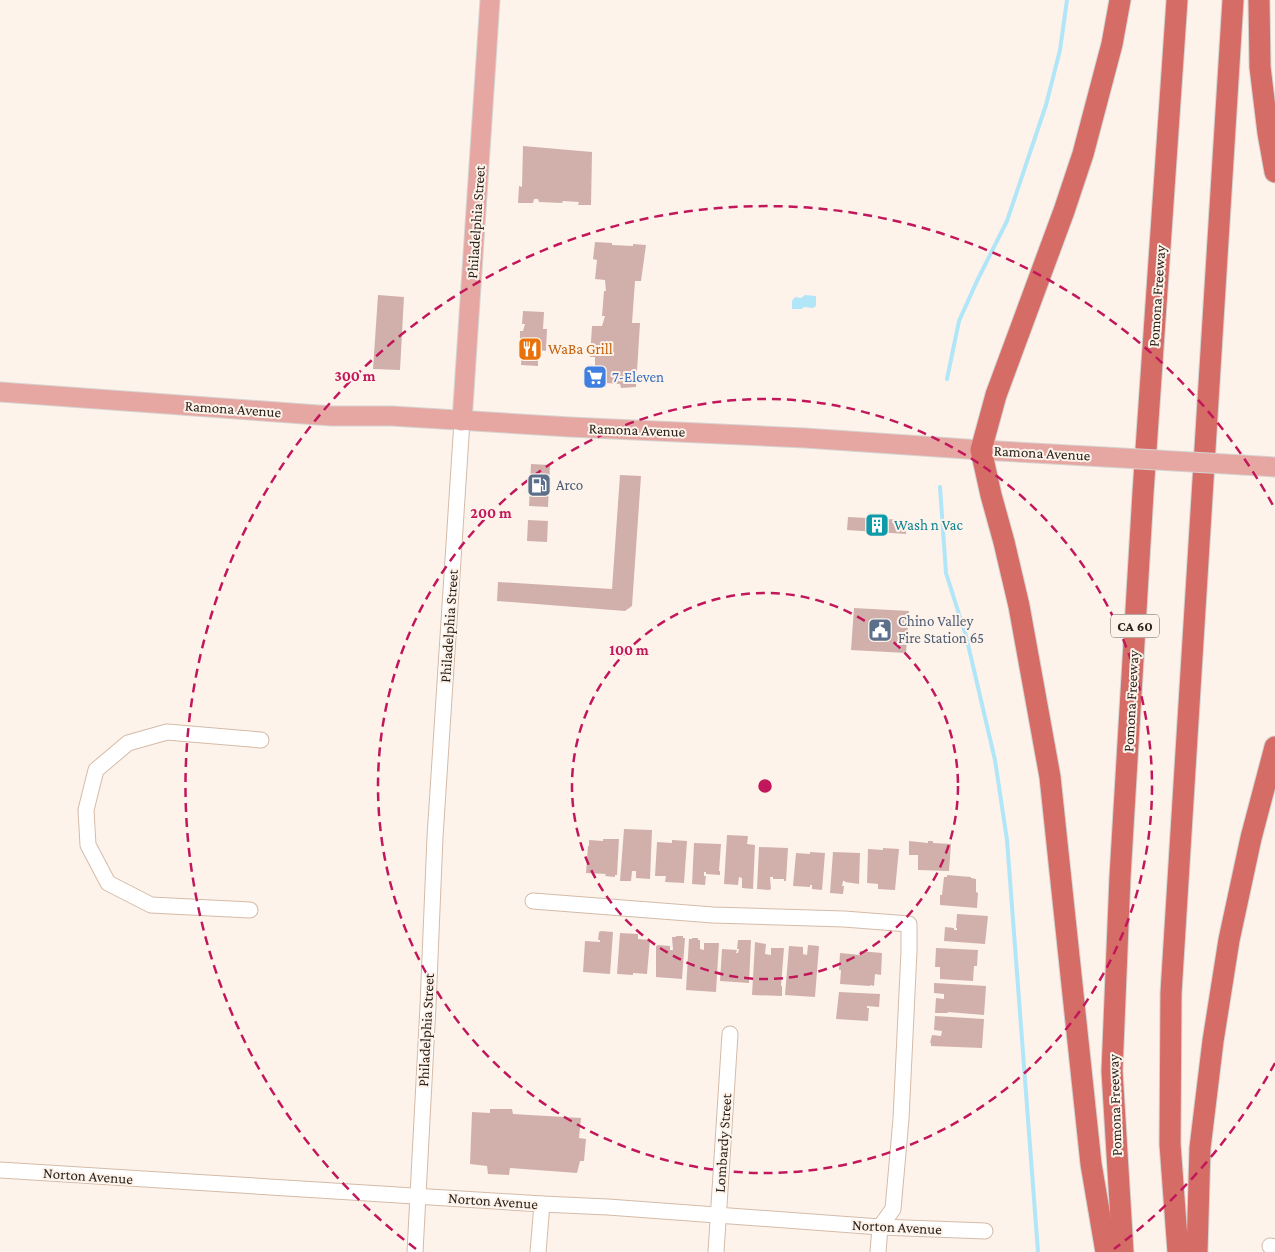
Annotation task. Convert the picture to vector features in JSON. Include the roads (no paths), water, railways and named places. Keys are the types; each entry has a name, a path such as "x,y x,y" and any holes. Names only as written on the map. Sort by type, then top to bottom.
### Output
{"highway":[{"path":"1106,1252 1091,1164 1050,777 1018,606 982,450 996,395 1083,154 1112,44 1120,0"},
{"name":"Pomona Freeway","path":"1123,1252 1112,1070 1120,877 1144,483 1177,0"},
{"path":"1178,1252 1170,1144 1171,993 1233,0"},
{"path":"1259,0 1260,67 1275,172"},
{"path":"1196,1252 1200,1148 1212,1041 1229,940 1248,848 1275,747"}],"main road":[{"name":"Philadelphia Street","path":"462,421 490,0"},
{"name":"Ramona Avenue","path":"0,392 332,416 379,416 805,438 1275,467"}],"street":[{"name":"Philadelphia Street","path":"415,1252 435,837 462,421"},
{"path":"250,910 151,904 108,882 88,845 86,810 96,770 128,743 167,732 261,740"},
{"path":"533,901 714,914 844,919 909,924 901,1119 893,1209 880,1227 878,1252"},
{"name":"Lombardy Street","path":"716,1252 730,1034"},
{"name":"Norton Avenue","path":"0,1170 718,1214 880,1227 985,1231"},
{"path":"538,1252 542,1204"}],"water":[{"path":"805,295 816,296 816,306 813,308 792,309 792,301 795,297 801,298"}],"waterway":[{"path":"947,379 959,321 1007,221 1046,105 1060,50 1067,0"},
{"path":"940,487 946,573 966,636 995,760 1007,840 1038,1252"}],"place":[{"name":"WaBa Grill","path":"530,349"},
{"name":"7-Eleven","path":"595,377"},
{"name":"Arco","path":"539,485"},
{"name":"Wash n Vac","path":"877,525"},
{"name":"Chino Valley Fire Station 65","path":"880,630"}]}
